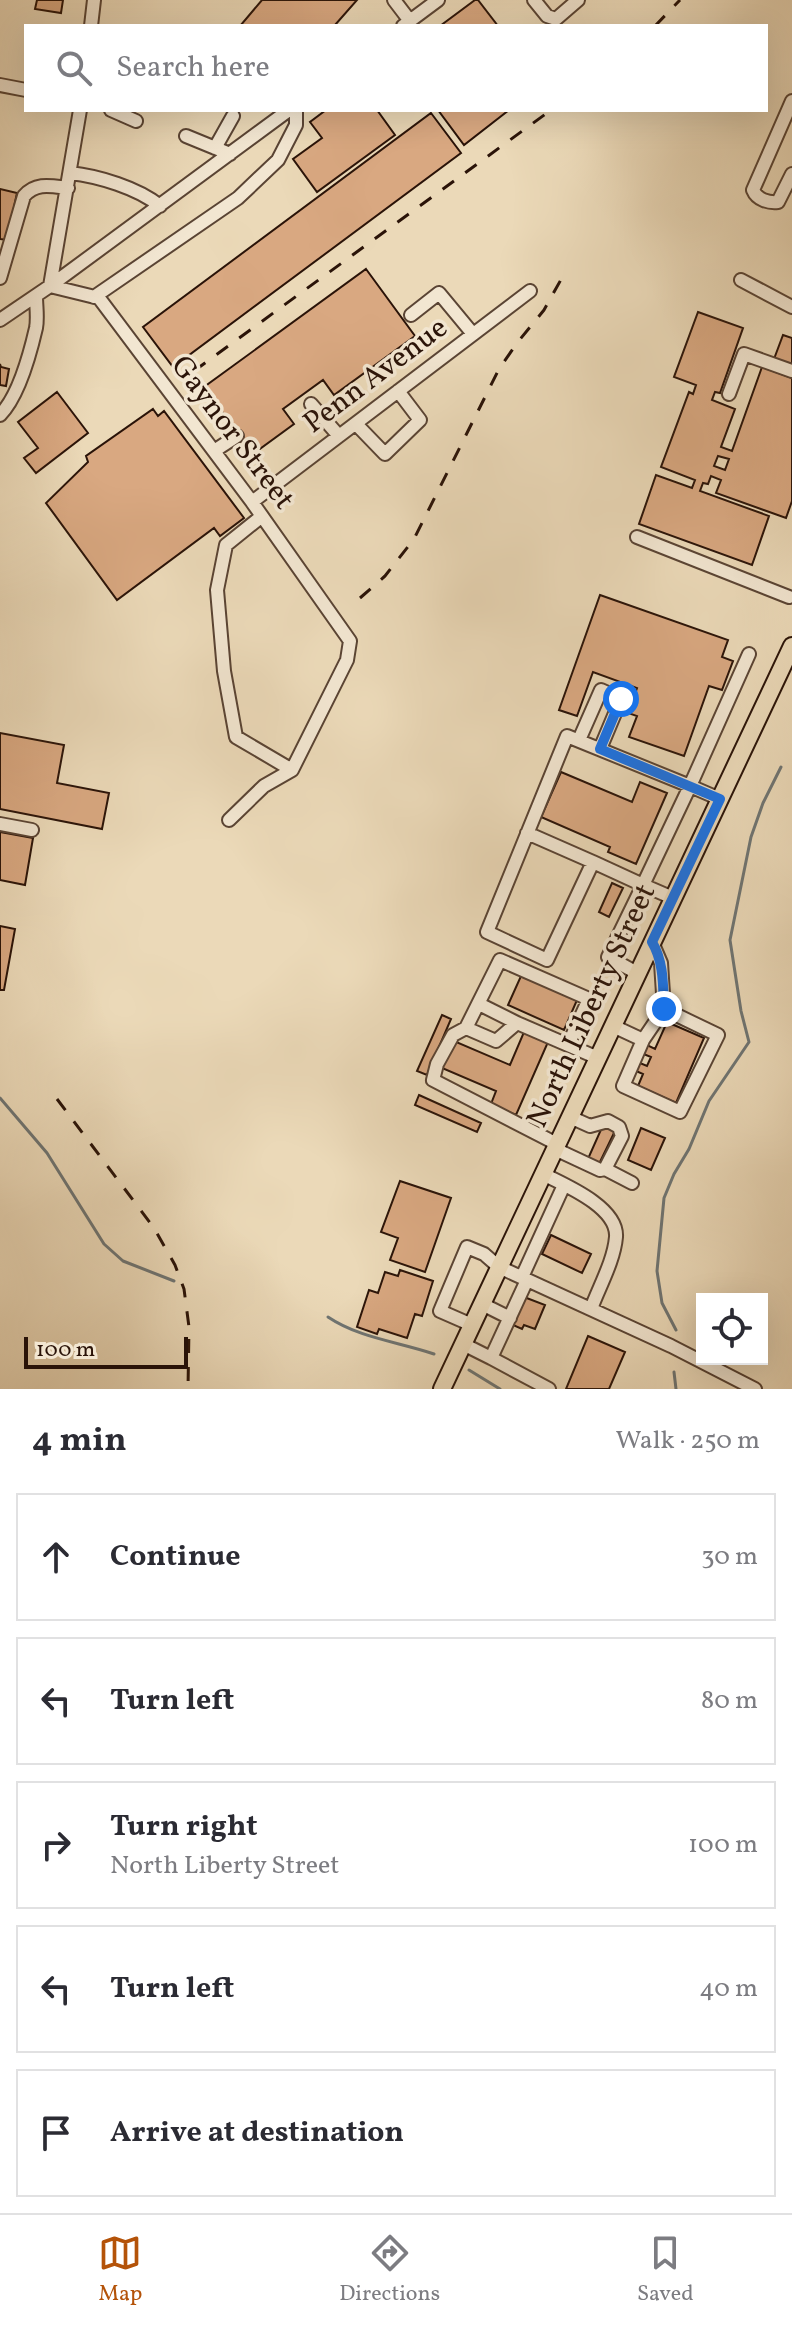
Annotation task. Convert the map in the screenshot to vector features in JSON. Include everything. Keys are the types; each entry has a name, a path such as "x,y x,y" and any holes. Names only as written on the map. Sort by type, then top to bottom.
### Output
{"main road":[{"name":"North Liberty Street","path":"442,1389 792,646"}],"street":[{"path":"91,24 94,0"},
{"path":"394,0 406,23 438,0"},
{"path":"534,0 547,16 556,19 578,0"},
{"path":"0,85 24,90"},
{"path":"792,101 753,190 755,195 768,202 778,202 792,174"},
{"path":"50,286 80,112"},
{"path":"116,112 136,121"},
{"path":"0,320 286,112"},
{"path":"50,286 94,297 238,198 278,160 296,125 296,112"},
{"path":"215,148 233,116"},
{"path":"186,136 230,154"},
{"path":"70,173 94,177 141,194 160,206"},
{"path":"0,278 24,196 32,187 68,188"},
{"path":"741,280 792,307"},
{"name":"Penn Avenue","path":"252,502 530,291"},
{"path":"411,315 439,293 473,334"},
{"path":"0,415 17,389 29,352 36,325 36,296"},
{"name":"Gaynor Street","path":"94,297 99,298 252,502 350,641 347,660 292,770"},
{"path":"729,394 744,354 792,371"},
{"path":"356,424 385,454 420,420 398,391"},
{"path":"311,404 339,436"},
{"path":"214,451 237,436"},
{"path":"229,820 264,786 292,770 236,737 224,671 217,590 226,545 262,516"},
{"path":"637,537 791,595"},
{"path":"637,973 608,957 749,654"},
{"path":"579,740 601,690 621,699 600,749"},
{"path":"593,862 547,960 487,932 567,736 720,799"},
{"path":"0,824 32,830"},
{"path":"527,833 673,898"},
{"path":"652,942 661,963 664,1009 643,1040 623,1086 680,1112 718,1035 664,1009"},
{"path":"568,1045 589,999 500,960 466,1028 453,1035 437,1064 433,1080 594,1168 605,1169 632,1183"},
{"path":"479,1004 598,1058"},
{"path":"466,1028 496,1041 517,1023"},
{"path":"613,1026 643,1040"},
{"path":"570,1117 590,1126 608,1121 622,1131 605,1169"},
{"path":"543,1174 583,1194 602,1209 615,1227 611,1256 591,1309"},
{"path":"491,1358 564,1185"},
{"path":"472,1325 440,1311 467,1247 484,1254 499,1267 755,1389"},
{"path":"482,1304 510,1318"},
{"path":"463,1344 549,1389"}],"building":[{"path":"37,0 63,0 61,13 35,9"},
{"path":"262,0 357,0 336,24 242,24"},
{"path":"478,0 496,24 443,24"},
{"path":"323,112 378,112 395,135 317,192 293,159 322,138 310,122"},
{"path":"439,112 506,112 464,145"},
{"path":"431,113 461,153 173,367 143,327"},
{"path":"0,189 17,193 7,240 0,239"},
{"path":"366,269 415,336 334,395 323,380 283,409 294,424 253,454 204,387"},
{"path":"698,312 743,328 720,393 715,392 712,400 735,409 721,447 732,451 762,367 792,378 792,501 786,518 716,493 721,480 711,476 700,491 769,516 752,565 639,524 656,475 692,488 695,480 661,467 689,392 693,394 696,385 674,377","holes":["718,456 729,459 725,470 714,466"]},
{"path":"783,335 792,338 792,364 774,359"},
{"path":"0,364 9,369 6,386 0,385"},
{"path":"57,392 88,433 36,473 24,458 38,448 18,422"},
{"path":"153,409 158,416 164,411 244,518 220,536 214,528 117,600 46,503 88,462 86,456"},
{"path":"600,595 728,640 722,657 733,661 722,690 709,686 684,756 629,737 637,716 628,713 637,688 593,672 577,716 559,710"},
{"path":"0,733 64,745 57,783 109,793 102,829 0,809"},
{"path":"561,772 632,802 640,782 667,793 636,864 608,852 610,847 541,817"},
{"path":"0,832 33,838 25,885 0,880"},
{"path":"612,883 623,888 609,917 599,912"},
{"path":"0,926 15,929 4,990 0,990"},
{"path":"521,976 577,1000 564,1030 508,1005"},
{"path":"442,1015 451,1019 427,1075 417,1071"},
{"path":"667,1022 704,1038 676,1103 638,1086 643,1074 636,1071 640,1063 647,1066 651,1057 641,1053 645,1044 655,1049"},
{"path":"524,1032 548,1042 516,1115 491,1104 496,1091 442,1068 454,1041 510,1065"},
{"path":"419,1095 481,1123 477,1132 415,1105"},
{"path":"603,1125 615,1131 598,1166 587,1161"},
{"path":"641,1128 665,1138 651,1170 628,1160"},
{"path":"400,1181 451,1198 425,1272 390,1260 398,1238 381,1232"},
{"path":"551,1235 591,1254 582,1273 542,1254"},
{"path":"400,1270 433,1281 422,1316 415,1314 407,1338 379,1329 377,1334 357,1327 369,1290 378,1293 385,1272 398,1276"},
{"path":"524,1297 545,1305 535,1329 513,1325"},
{"path":"588,1336 625,1352 609,1389 566,1389"}],"waterway":[{"path":"676,1330 662,1303 657,1271 664,1198 709,1101 749,1042 730,940 751,837 781,767"},
{"path":"0,1098 47,1153 104,1244 123,1261 174,1281"},
{"path":"328,1317 366,1335 434,1354"},
{"path":"469,1370 500,1389"},
{"path":"674,1372 676,1389"}],"railway":[{"path":"657,24 680,0"},
{"path":"194,371 548,112"},
{"path":"360,598 385,576 414,539 499,369 544,310 563,276"},
{"path":"57,1099 154,1228 175,1265 184,1289 189,1327 188,1389"}],"route":[{"path":"621,699 600,749 720,799 652,942 661,963 664,1009"}]}
